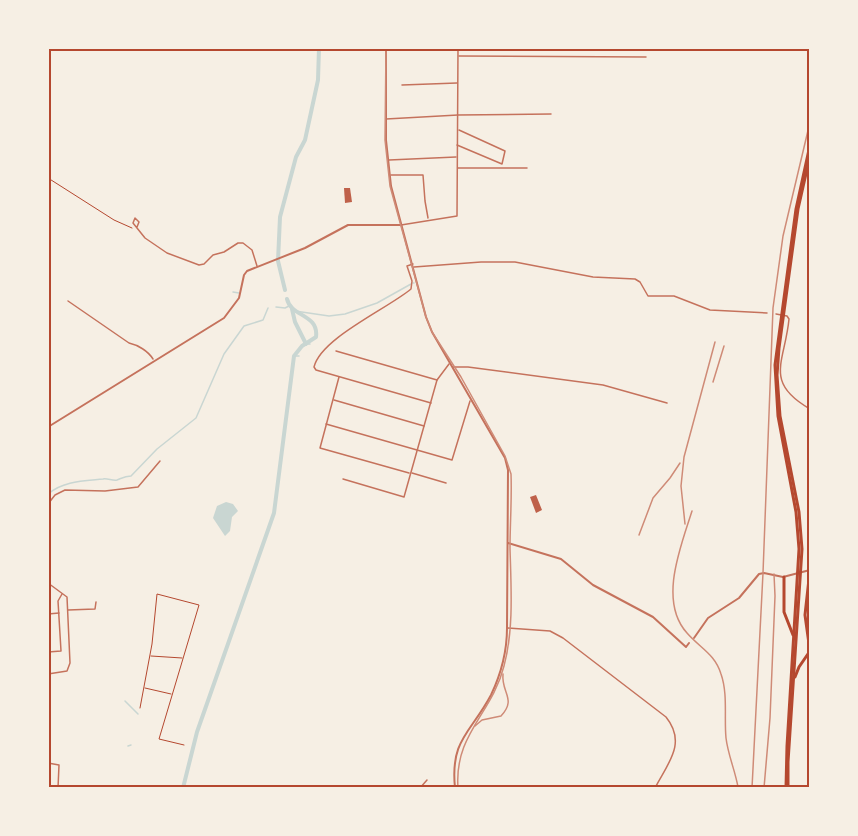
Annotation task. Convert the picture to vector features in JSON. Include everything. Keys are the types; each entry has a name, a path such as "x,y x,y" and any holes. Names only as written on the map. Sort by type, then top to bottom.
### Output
{"main road":[{"path":"783,315 798,196 810,145"},
{"path":"787,788 786,746 800,573 798,521 779,422 776,357 798,209 810,156"},
{"path":"793,684 797,671 810,650 805,615 810,570"},
{"path":"787,788 800,573"},
{"path":"784,577 785,617 792,630 799,655 807,656"},
{"path":"785,617 791,618 796,611"}],"street":[{"path":"386,48 385,119 389,175 429,325 503,455 509,478 505,652 496,683 486,704 466,731 459,745 455,765 455,788"},
{"path":"48,427 224,318 240,295 245,273 284,257 348,225 401,225 457,216 458,48"},
{"path":"458,56 646,57"},
{"path":"402,86 458,83"},
{"path":"385,119 458,115 551,114"},
{"path":"457,145 502,164 505,151 458,130"},
{"path":"388,160 457,157"},
{"path":"457,168 527,168"},
{"path":"389,175 423,176 428,219"},
{"path":"137,227 167,253 199,265 204,264 213,255 224,252 238,243 243,243 252,250 257,267"},
{"path":"431,403 314,369 317,356 334,341 411,289 412,284 407,266 515,262 593,277 632,278 640,282 648,296 674,296 710,310 767,314"},
{"path":"68,302 129,344 136,345 151,355 154,361"},
{"path":"776,314 787,316 789,321 780,366 783,386 790,397 810,409"},
{"path":"336,351 437,381"},
{"path":"343,479 404,497 437,381 450,363"},
{"path":"452,368 468,367 603,385 667,403"},
{"path":"339,376 320,448 446,483"},
{"path":"333,400 424,426"},
{"path":"326,424 452,460 471,400"},
{"path":"48,504 56,494 65,490 105,491 138,487 160,461"},
{"path":"508,543 561,559 593,585 653,617 686,646 689,643"},
{"path":"694,638 708,618 737,599 758,574 784,577 810,570"},
{"path":"48,583 67,597 70,663 67,671 48,674"},
{"path":"48,652 61,651 58,600 63,593"},
{"path":"67,610 95,609 96,602"},
{"path":"48,614 59,613"},
{"path":"60,624 68,624"},
{"path":"507,628 550,631 563,638 666,717 674,729 676,746 655,788"},
{"path":"60,640 69,639"},
{"path":"48,763 59,765 58,788"},
{"path":"420,788 428,780"}],"path":[{"path":"48,178 114,220 139,231"},
{"path":"140,708 157,594 199,605 159,739 184,745"},
{"path":"149,655 182,658"},
{"path":"143,687 172,694"}],"shaded area":[{"path":"226,502 233,504 238,511 232,517 230,531 225,536 213,518 217,506"}],"building":[{"path":"344,188 350,188 352,202 345,203"},
{"path":"536,495 542,510 536,513 530,497"}],"waterway":[{"path":"285,290 278,261 280,217 296,157 305,140 318,80 319,48"},
{"path":"295,311 329,316 345,314 377,303 411,284"},
{"path":"233,292 239,293"},
{"path":"183,788 197,732 274,513 294,356 302,346 316,337 313,324 294,309 287,299"},
{"path":"276,307 289,306"},
{"path":"48,494 60,486 74,482 115,480 131,476 157,449 196,418 224,354 244,326 263,320 268,308"},
{"path":"292,309 295,322 306,344"},
{"path":"294,356 299,356"},
{"path":"125,701 138,714"}],"tram line":[{"path":"386,48 385,140 390,186 426,317 432,332 461,377 505,456 511,474 511,607 507,652 498,683 462,753 458,769 458,788"},
{"path":"475,726 482,720 501,716 506,710 508,700 503,674"}],"railway":[{"path":"752,788 773,308 783,236 810,122"},
{"path":"685,524 681,486 684,457 715,342"},
{"path":"713,382 724,346"},
{"path":"639,535 653,498 680,463"},
{"path":"692,511 674,573 674,605 678,620 687,633 715,661 721,674 725,698 726,738 738,787"},
{"path":"764,788 770,718 774,574"}]}
